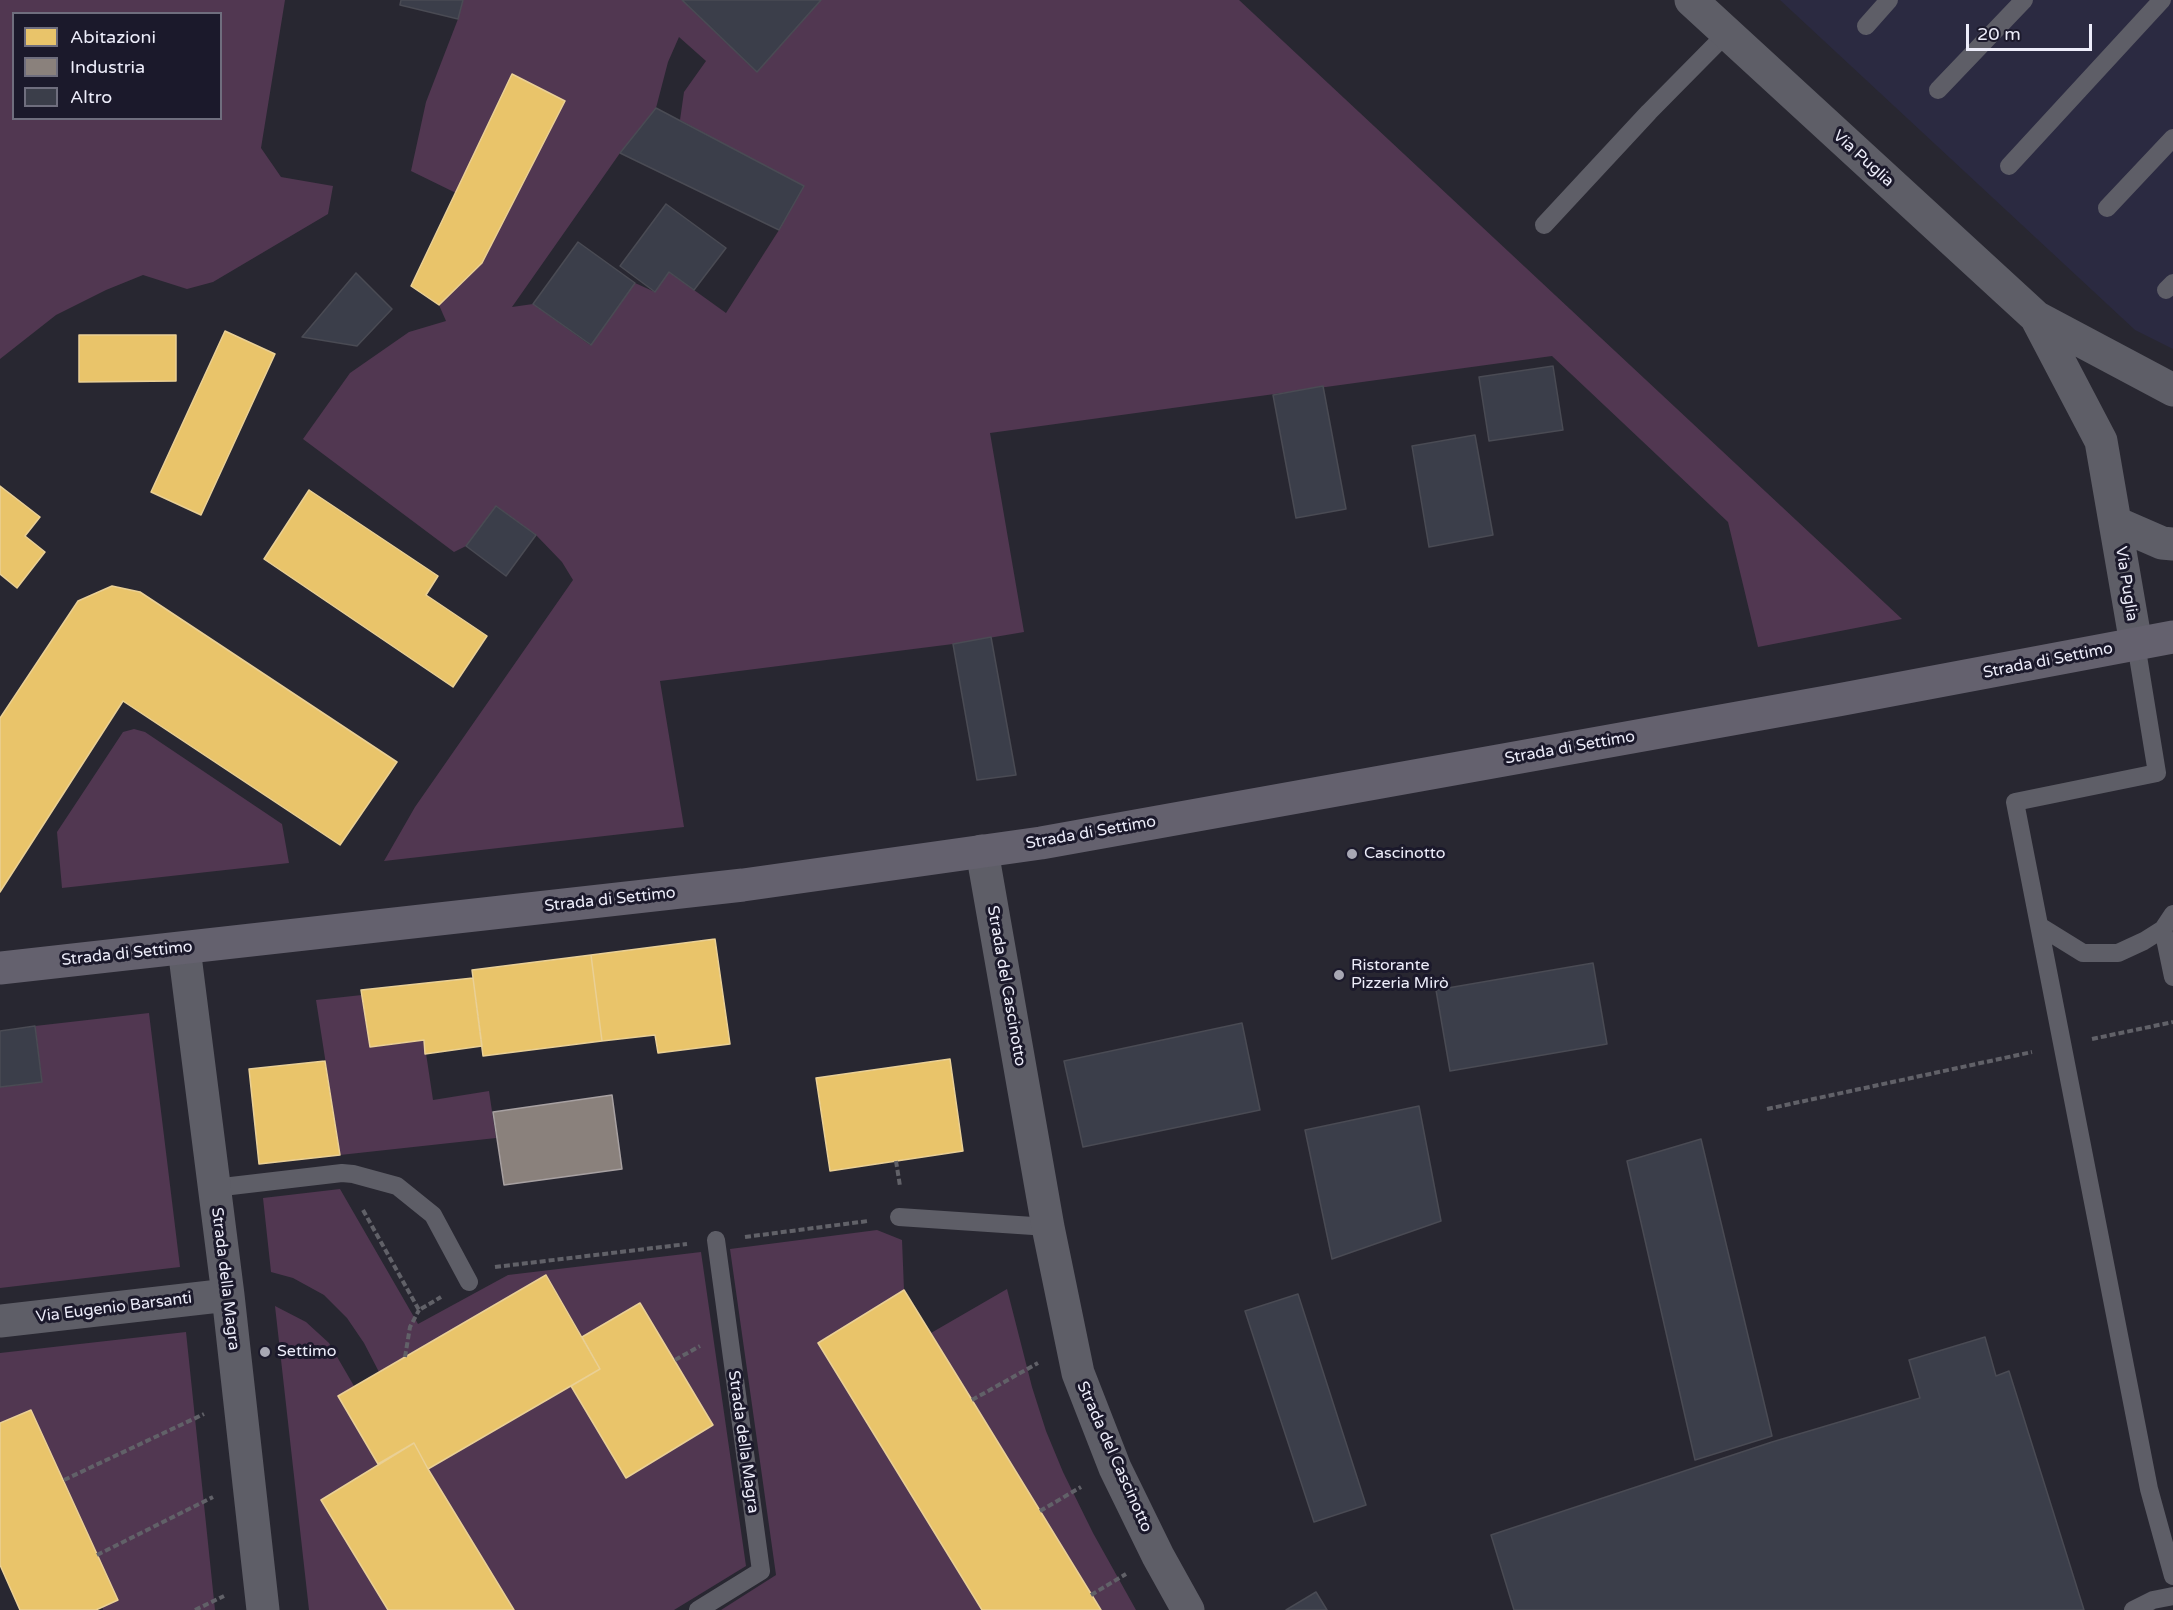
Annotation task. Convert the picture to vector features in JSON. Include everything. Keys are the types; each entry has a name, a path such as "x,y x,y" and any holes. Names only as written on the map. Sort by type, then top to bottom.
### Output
{"main road":[{"name":"Strada di Settimo","path":"0,968 743,885 1059,840 1802,707 2173,637"}],"street":[{"name":"Via Puglia","path":"1691,0 2036,317 2173,390"},
{"name":"Via Puglia","path":"2036,317 2101,441 2136,644"},
{"name":"Via Puglia","path":"2116,523 2162,543 2173,544"},
{"name":"Strada del Cascinotto","path":"982,851 1048,1227 1078,1373 1115,1468 1158,1556 1188,1610"},
{"name":"Strada della Magra","path":"184,948 228,1295 263,1610"},
{"name":"Via Eugenio Barsanti","path":"0,1322 228,1295"}],"lane":[{"path":"1866,26 1889,0"},
{"path":"1938,90 2024,0"},
{"path":"2009,166 2162,0"},
{"path":"1544,225 1649,111 1726,33"},
{"path":"2107,208 2173,138"},
{"path":"2136,644 2165,772 2015,802 2149,1489 2173,1576"},
{"path":"2041,927 2083,953 2118,953 2168,921 2173,977"},
{"path":"214,1188 342,1173 397,1186 433,1215 469,1282"},
{"path":"899,1217 1048,1227"},
{"name":"Strada della Magra","path":"698,1610 761,1571 716,1240"},
{"path":"2133,1610 2153,1600 2173,1596"}],"path":[{"path":"1767,1110 2173,1022"},
{"path":"342,1173 419,1310"},
{"path":"405,1357 410,1327 419,1310 497,1266 899,1217"},
{"path":"972,1400 1071,1346"},
{"path":"64,1480 239,1396"},
{"path":"1040,1511 1115,1468"},
{"path":"97,1555 248,1478"}],"shaded area":[{"path":"0,0 285,0 261,148 281,177 333,186 328,214 213,282 187,289 143,275 106,290 56,315 0,359"},
{"path":"463,0 682,0 757,72 821,0 1239,0 1902,619 1758,647 1728,522 1552,356 990,433 1024,632 953,644 660,681 684,827 384,861 415,807 573,580 562,562 536,535 496,506 466,546 454,552 303,439 350,373 409,332 446,321 439,305 482,263 565,101 513,75 456,193 411,171 426,102","holes":["679,37 706,61 684,92 680,120 803,187 779,230 726,313 669,272 655,292 635,283 590,345 533,304 512,307 620,153 656,108 668,62"]},
{"path":"1780,0 2173,0 2173,349 2135,330"},
{"path":"134,729 145,732 282,824 289,863 62,888 57,832 123,732"},
{"path":"362,995 372,1047 424,1040 433,1100 489,1091 496,1138 340,1155 316,1000"},
{"path":"149,1013 180,1267 0,1288 0,1087 42,1082 35,1026"},
{"path":"340,1189 418,1324 508,1275 701,1252 746,1566 674,1610 514,1610 428,1469 571,1386 626,1478 713,1425 640,1303 582,1337 546,1275 379,1372 364,1343 347,1318 324,1295 293,1278 271,1272 263,1198"},
{"path":"877,1230 902,1240 904,1290 818,1343 982,1610 721,1610 776,1575 730,1249"},
{"path":"1007,1289 1032,1387 1046,1431 1093,1533 1136,1610 1101,1610 931,1333"},
{"path":"275,1306 306,1322 329,1343 354,1386 338,1396 378,1464 321,1500 388,1610 309,1610"},
{"path":"186,1332 215,1610 103,1610 102,1607 117,1600 31,1410 0,1423 0,1353"}],"building: Abitazioni":[{"path":"512,74 565,101 482,263 439,305 411,286"},
{"path":"225,331 275,354 201,515 151,492"},
{"path":"79,335 176,335 176,381 79,382"},
{"path":"0,486 40,517 25,536 45,552 17,588 0,574"},
{"path":"309,490 438,576 426,595 487,636 453,687 264,559"},
{"path":"112,586 140,592 397,762 340,845 123,701 0,892 0,718 78,601"},
{"path":"715,939 730,1044 658,1053 655,1035 602,1041 591,955"},
{"path":"591,955 602,1041 483,1056 472,970"},
{"path":"473,978 482,1046 425,1054 424,1040 370,1047 361,990"},
{"path":"950,1059 963,1151 830,1171 816,1078"},
{"path":"325,1061 340,1155 259,1164 249,1069"},
{"path":"546,1275 600,1369 428,1469 414,1443 378,1464 338,1396"},
{"path":"904,1290 1101,1610 982,1610 818,1343"},
{"path":"640,1303 713,1425 626,1478 571,1386 600,1369 582,1337"},
{"path":"31,1410 118,1600 96,1610 20,1610 0,1565 0,1423"},
{"path":"414,1443 514,1610 388,1610 321,1500"}],"building: Industria":[{"path":"612,1095 622,1169 504,1185 493,1112"}],"building: Altro":[{"path":"401,0 463,0 458,19 400,5"},
{"path":"682,0 821,0 757,72"},
{"path":"656,108 804,186 779,230 620,153"},
{"path":"666,204 726,248 694,290 669,272 655,292 620,266"},
{"path":"578,242 635,283 591,345 533,304"},
{"path":"356,273 392,309 357,346 302,337"},
{"path":"1553,366 1563,430 1489,441 1479,377"},
{"path":"1323,386 1346,509 1296,518 1273,395"},
{"path":"1475,435 1493,535 1429,547 1412,446"},
{"path":"496,506 536,535 506,576 466,546"},
{"path":"991,637 1016,775 977,780 953,644"},
{"path":"1593,963 1607,1044 1450,1071 1436,990"},
{"path":"1242,1023 1260,1110 1083,1147 1064,1061"},
{"path":"35,1026 42,1082 0,1087 0,1031"},
{"path":"1419,1106 1441,1221 1332,1259 1305,1130"},
{"path":"1701,1139 1772,1436 1695,1460 1627,1161"},
{"path":"1298,1294 1366,1505 1314,1522 1245,1311"},
{"path":"1985,1337 1996,1376 2009,1371 2084,1610 1514,1610 1491,1535 1772,1442 1920,1398 1909,1360"},
{"path":"1316,1592 1327,1610 1286,1610"}],"place":[{"name":"Cascinotto","path":"1352,854"},
{"name":"Ristorante Pizzeria Mirò","path":"1339,975"},
{"name":"Settimo","path":"265,1352"}]}
